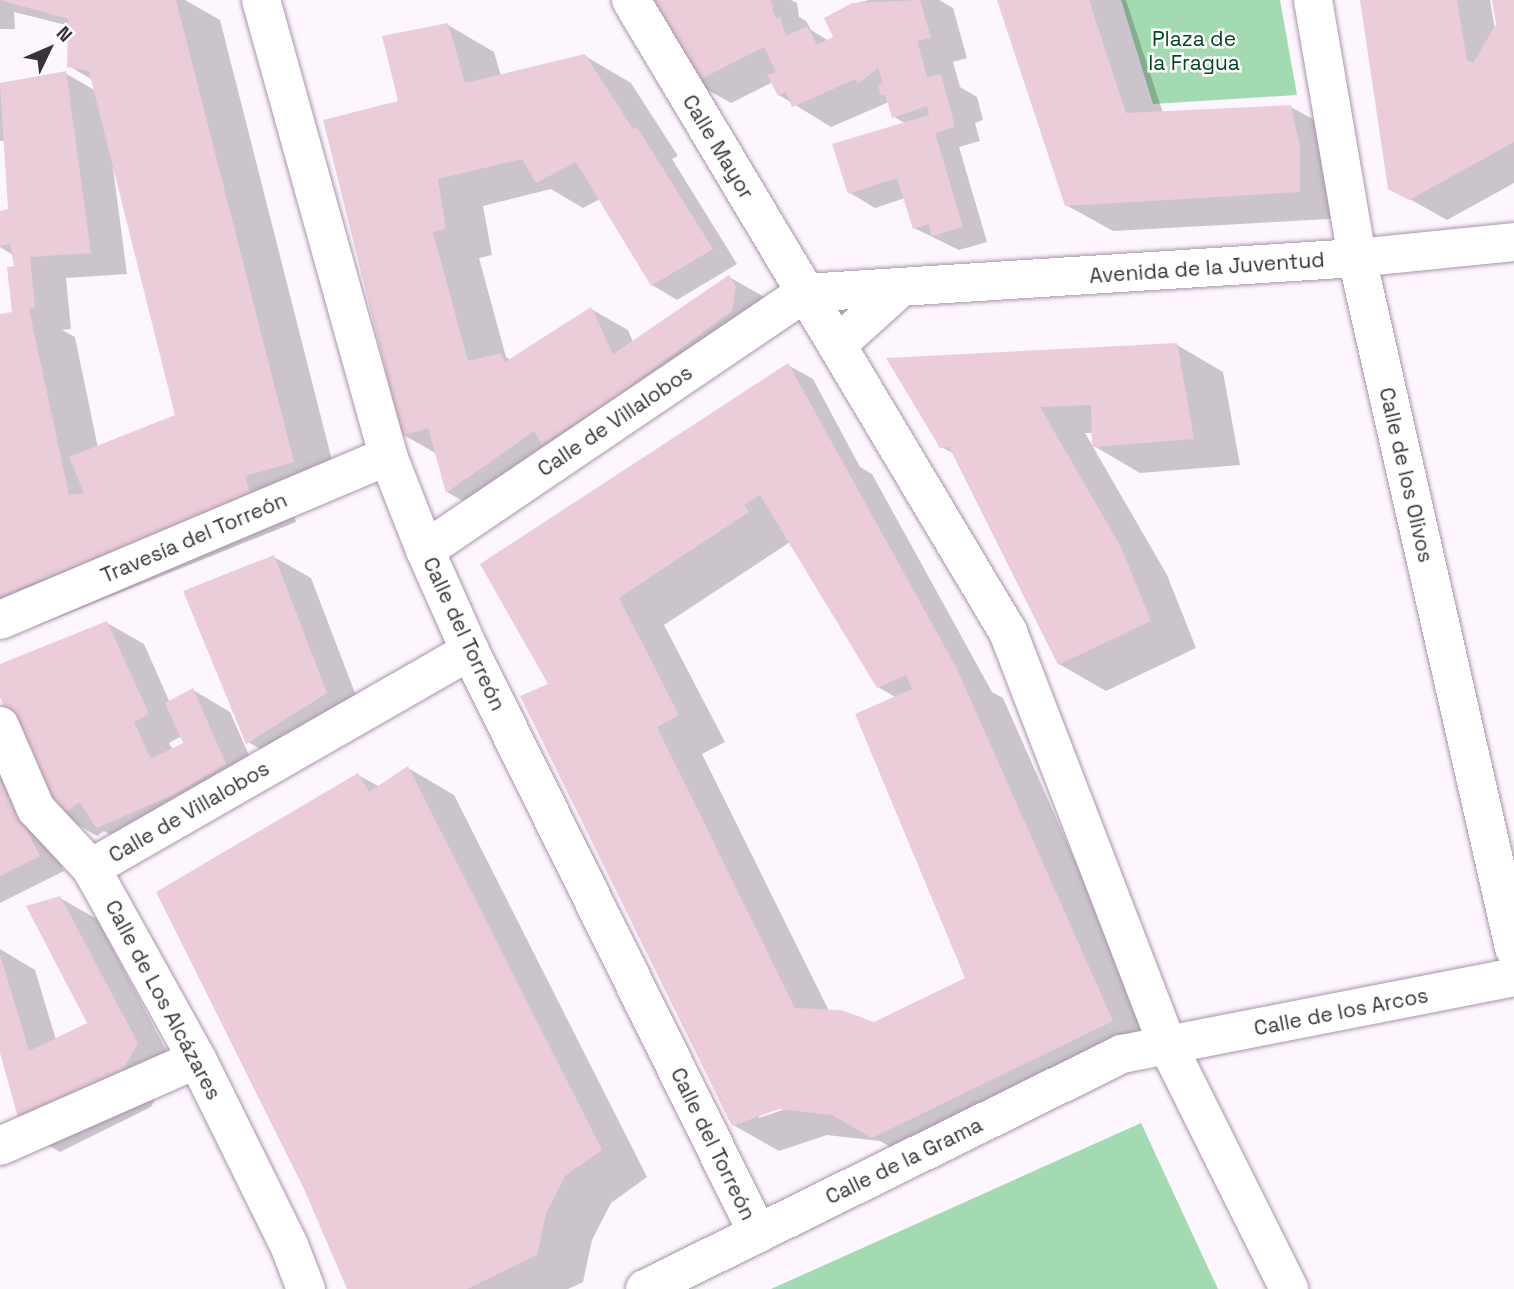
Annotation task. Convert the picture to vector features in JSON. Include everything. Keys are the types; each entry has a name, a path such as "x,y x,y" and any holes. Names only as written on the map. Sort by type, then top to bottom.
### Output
{"street":[{"name":"Calle del Torreón","path":"261,0 388,456 425,550 470,651 758,1234"},
{"name":"Calle Mayor","path":"631,0 1008,632 1167,1044 1289,1289"},
{"name":"Calle de los Olivos","path":"1313,0 1357,258 1514,948"},
{"name":"Avenida de la Juventud","path":"805,293 1357,258 1514,242"},
{"path":"837,345 900,289"},
{"name":"Calle de Villalobos","path":"425,550 805,293"},
{"name":"Travesía del Torreón","path":"0,621 388,456"},
{"name":"Calle de Villalobos","path":"91,868 470,651"},
{"name":"Calle de Los Alcázares","path":"0,726 36,809 91,868 197,1059 289,1245 306,1289"},
{"name":"Calle de los Arcos","path":"1167,1044 1514,977"},
{"name":"Calle de la Grama","path":"645,1289 1122,1054 1167,1044"},
{"path":"0,1146 197,1059"}],"green space":[{"name":"Plaza de la Fragua","path":"1121,0 1280,0 1297,95 1153,104"},
{"path":"1141,1123 1218,1289 771,1289"}],"building":[{"path":"0,0 176,0 294,462 245,476 251,496 0,596 0,314 12,312 7,267 14,266 10,244 0,246 0,211 8,209 0,83 66,71 91,253 30,257 35,308 29,309 69,495 84,493 69,457 175,415 89,71 67,67 68,19"},
{"path":"650,0 770,0 776,19 780,17 786,36 807,26 817,45 833,37 824,18 852,3 920,0 931,38 917,41 927,77 941,74 955,127 935,133 963,227 932,236 929,224 913,229 897,178 848,194 832,144 929,115 927,106 892,118 885,94 881,96 878,85 883,84 878,68 857,84 856,79 792,107 786,92 778,96 767,75 776,72 764,47 693,83"},
{"path":"997,0 1089,0 1126,113 1291,105 1300,148 1300,192 1065,206"},
{"path":"1360,0 1457,0 1467,60 1473,63 1496,24 1492,0 1514,0 1514,142 1409,200 1388,189"},
{"path":"448,23 465,83 585,54 633,129 637,127 713,249 651,286 576,162 536,183 522,159 438,179 446,229 433,232 468,361 501,353 505,362 591,307 613,354 729,275 736,287 732,311 601,407 542,444 534,431 446,493 428,428 402,436 323,120 398,101 382,36"},
{"path":"1177,343 1194,439 1092,447 1091,405 1040,407 1121,547 1151,621 1058,665 949,447 940,448 886,358"},
{"path":"788,363 957,669 1113,1021 872,1138 832,1115 779,1109 732,1126 520,696 548,684 480,564","holes":["760,495 877,688 906,675 912,689 855,714 965,978 874,1022 841,1010 795,1008 657,727 679,715 619,598 749,512 744,505"]},
{"path":"274,555 327,693 246,744 183,591"},
{"path":"107,621 149,714 134,722 151,759 183,743 165,703 193,688 226,764 171,796 96,828 80,802 59,816 33,780 0,697 0,664"},
{"path":"408,766 602,1150 565,1176 546,1213 537,1255 467,1289 347,1289 304,1189 156,892 358,773 369,792"},
{"path":"0,780 40,856 0,876"},
{"path":"60,896 138,1043 114,1086 22,1132 0,1053 0,954 29,1051 87,1023 26,906"}]}
